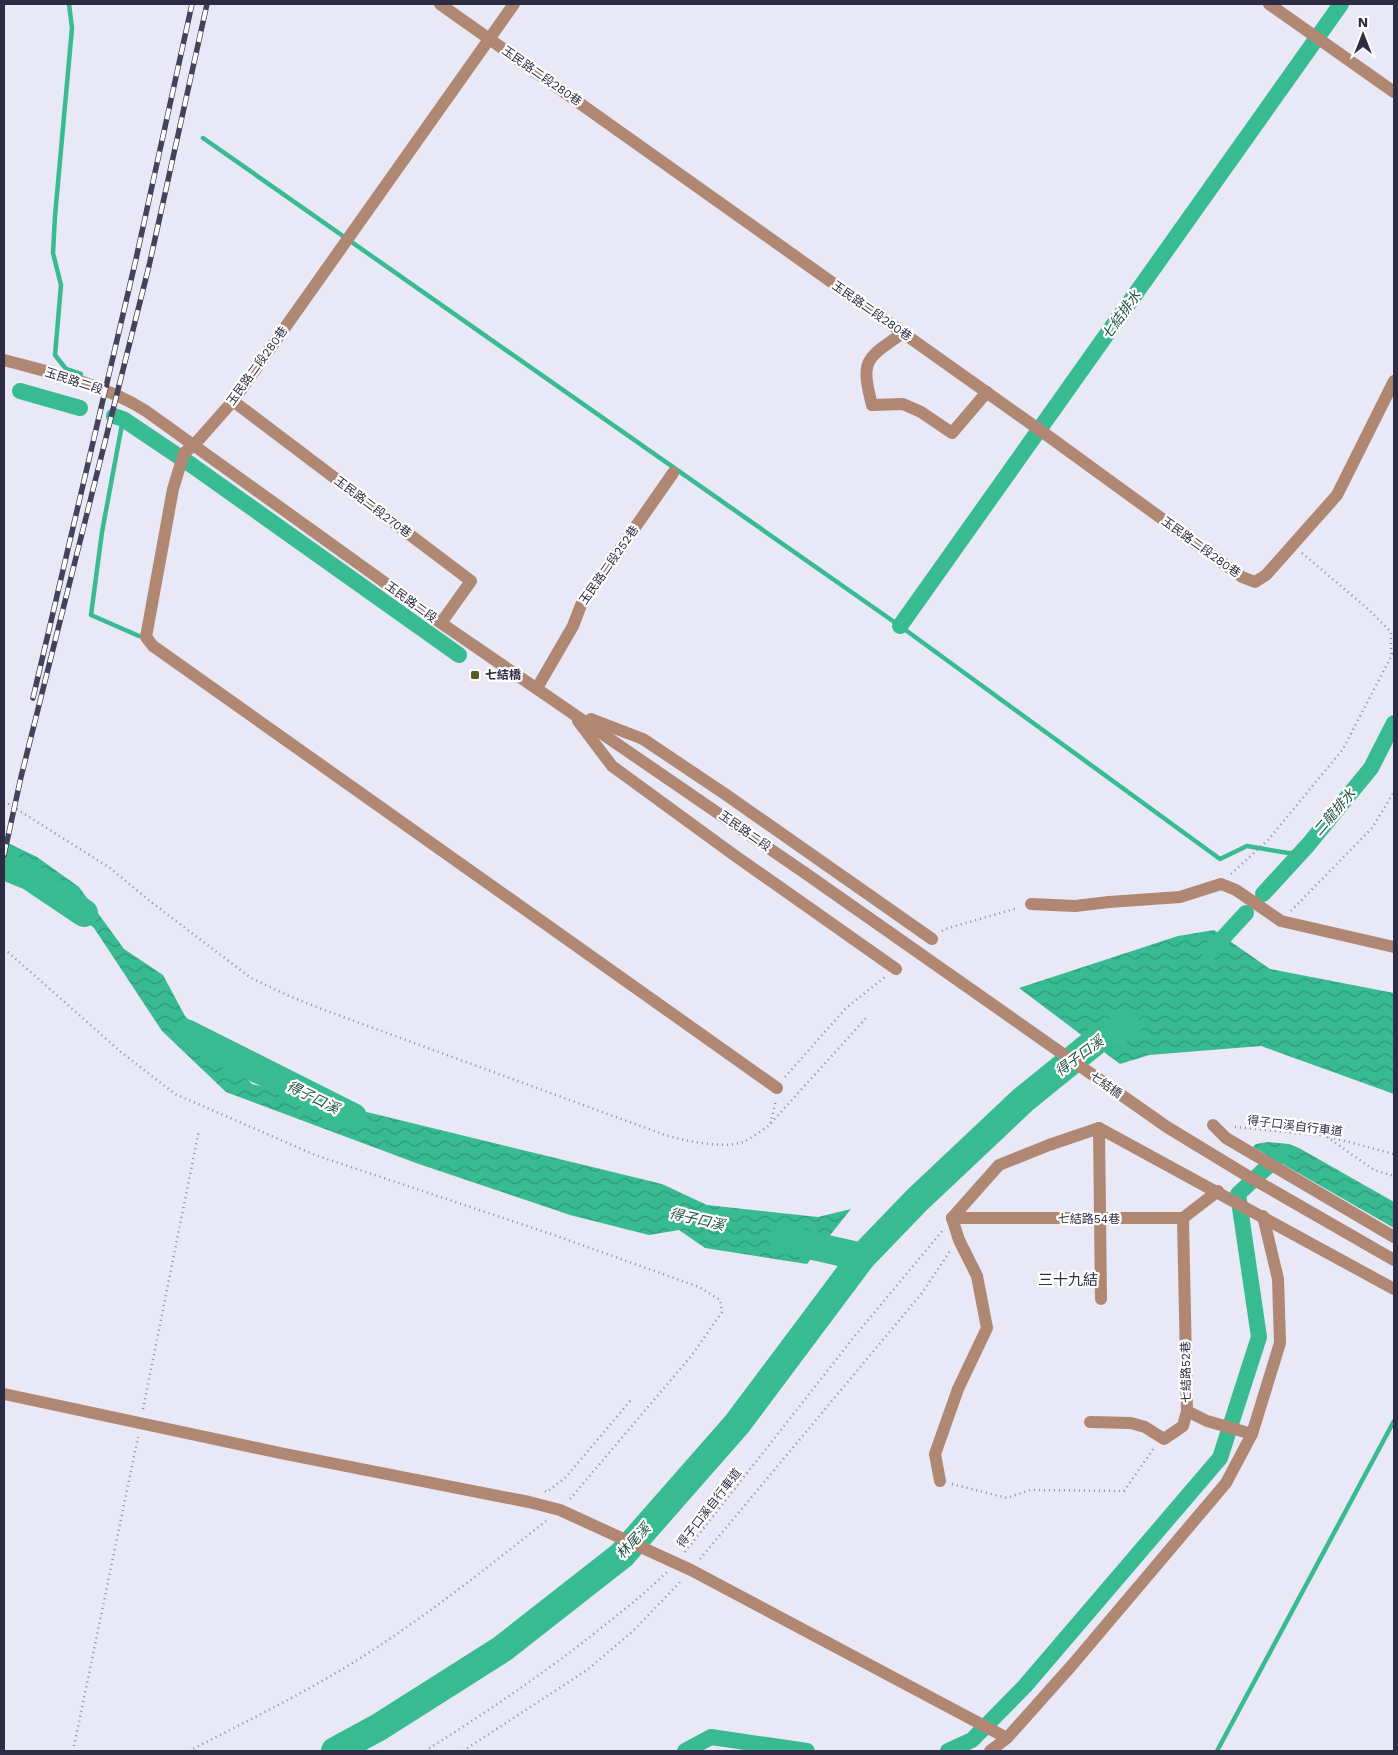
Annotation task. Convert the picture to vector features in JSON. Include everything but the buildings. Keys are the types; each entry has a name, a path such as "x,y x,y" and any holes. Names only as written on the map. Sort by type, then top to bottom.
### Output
{"street":[{"name":"玉民路二段280巷","path":"440,4 987,392 1242,577 1255,582 1266,575 1292,545"},
{"path":"489,38 514,4"},
{"path":"1269,4 1394,92"},
{"name":"玉民路二段280巷","path":"489,38 233,402 184,454 172,489 146,637 153,646 776,1088"},
{"path":"903,333 875,352 866,366 867,387 872,405 903,404 921,412 952,434 987,392"},
{"name":"玉民路二段","path":"4,360 64,377 125,398 194,445 441,623 805,873"},
{"path":"1292,545 1337,495 1394,381"},
{"name":"玉民路二段270巷","path":"233,402 471,581 441,623"},
{"name":"玉民路二段252巷","path":"537,688 573,626 581,605 674,473"},
{"path":"570,711 643,739 932,939"},
{"path":"570,711 612,766 734,856 896,969"},
{"name":"七結橋","path":"805,873 1167,1127 1394,1260"},
{"path":"1031,904 1075,906 1180,897 1221,884 1236,890 1281,921 1394,946"},
{"path":"1213,1125 1226,1138 1394,1237"},
{"path":"1099,1128 1101,1299"},
{"path":"940,1481 935,1454 958,1388 987,1328 977,1276 959,1240 952,1218 998,1165 1099,1128 1394,1289"},
{"path":"1183,1218 1218,1192"},
{"path":"990,1751 1007,1738 1073,1664 1226,1483 1252,1434 1280,1343 1278,1279 1263,1216"},
{"name":"七結路54巷","path":"952,1218 1183,1218"},
{"name":"七結路52巷","path":"1164,1438 1183,1426 1187,1411 1183,1218"},
{"path":"4,1394 280,1453 529,1502 560,1510 691,1570 1007,1738"},
{"path":"1187,1411 1207,1421 1252,1434"},
{"path":"1090,1422 1131,1423 1145,1427 1164,1438"}],"path":[{"path":"1292,545 1368,609 1391,632 1391,657"},
{"path":"1221,884 1268,840 1343,750 1394,651"},
{"path":"1281,921 1314,885 1372,828 1394,792"},
{"path":"4,801 110,868 252,978 288,996 665,1135 689,1142 730,1144 743,1142 770,1124 866,1018"},
{"path":"8,952 121,1052 175,1094 315,1155 563,1238 699,1287 720,1300 722,1312 692,1355 560,1510 474,1577 384,1643 293,1697 188,1751"},
{"path":"770,1124 776,1102 776,1088"},
{"name":"得子口溪自行車道","path":"1213,1125 1326,1136 1394,1154"},
{"path":"73,1751 199,1130"},
{"path":"1326,1136 1374,1170 1394,1176"},
{"name":"得子口溪自行車道","path":"425,1751 473,1721 572,1651 651,1588 676,1563 854,1337 952,1218"},
{"path":"463,1751 587,1670 632,1632 691,1570 922,1294 959,1240"},
{"path":"537,1490 547,1492 566,1477 631,1400"},
{"path":"940,1481 1007,1498 1030,1490 1124,1491 1157,1444 1164,1438"}],"water":[{"path":"4,841 37,857 79,887 124,949 163,975 185,1016 252,1084 662,1184 707,1205 818,1217 851,1209 807,1264 705,1248 679,1230 649,1235 570,1215 416,1163 226,1092 162,1031 94,928 19,863 4,861"},
{"path":"1214,930 1270,969 1394,993 1394,1094 1261,1046 1149,1055 1120,1064 1019,988 1178,936"},
{"path":"1268,1142 1289,1144 1299,1148 1394,1202 1394,1228 1253,1147 1256,1144"}],"waterway":[{"path":"69,4 72,28 53,253 61,285 55,355 66,369 81,374"},
{"name":"七結排水","path":"900,626 1341,4"},
{"path":"203,138 900,626 1220,859 1247,846 1288,853 1301,853"},
{"path":"20,391 80,408"},
{"path":"114,416 123,419 193,466 459,655"},
{"path":"123,419 102,532 91,615 139,636"},
{"name":"二龍排水","path":"1263,894 1308,845 1371,768 1394,723"},
{"name":"得子口溪","path":"4,866 29,876 84,913"},
{"name":"二龍排水","path":"1210,952 1246,913"},
{"name":"林尾溪","path":"335,1751 379,1727 502,1649 622,1555 737,1424 862,1257 917,1200 1023,1100 1097,1040 1127,1026"},
{"name":"得子口溪","path":"186,1033 353,1117"},
{"path":"948,1751 972,1740 1025,1686 1220,1458 1259,1337 1238,1194 1281,1154"},
{"name":"得子口溪","path":"783,1239 862,1257"},
{"path":"1217,1751 1394,1421"},
{"path":"685,1751 711,1737 807,1751"}],"railway":[{"path":"33,698 136,259 192,4"},
{"path":"4,855 21,777 149,266 207,4"}],"place":[{"name":"七結橋","path":"475,675"}],"district":[{"name":"三十九結","path":"1068,1280"}]}
